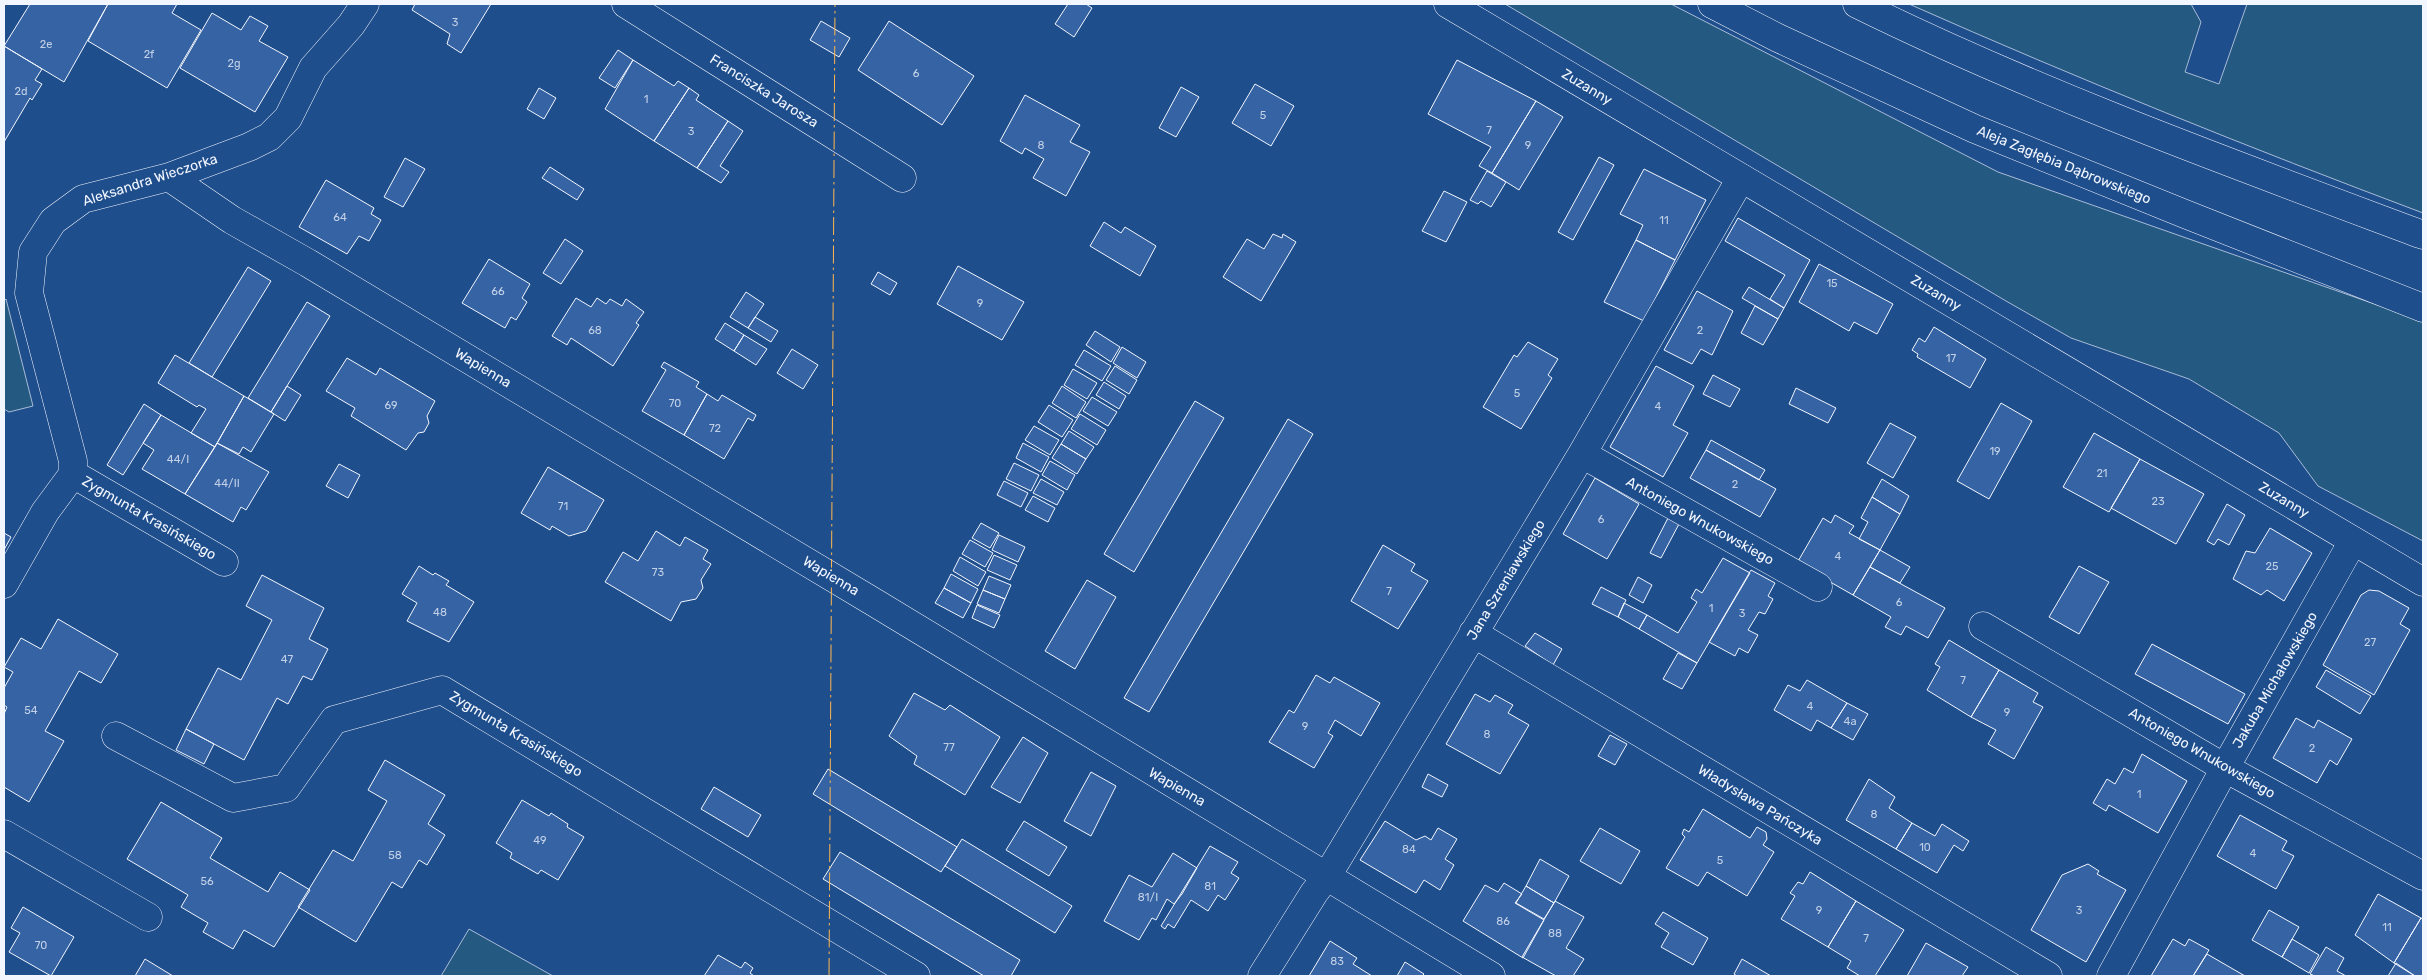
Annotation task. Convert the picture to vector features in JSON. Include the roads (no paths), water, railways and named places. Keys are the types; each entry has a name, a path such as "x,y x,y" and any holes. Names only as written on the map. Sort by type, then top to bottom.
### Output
{"street":[{"name":"Aleksandra Wieczorka","path":"73,474 73,461 29,293 33,252 53,221 83,199 169,177 249,148 269,137 288,118 313,68 351,25 365,4"},
{"name":"Franciszka Jarosza","path":"626,4 902,178"},
{"name":"Zuzanny","path":"1448,4 2423,582"},
{"name":"Aleja Zagłębia Dąbrowskiego","path":"1712,4 1778,38 1975,129 2423,308"},
{"path":"1857,4 1904,27 2163,137 2423,235"},
{"name":"Wapienna","path":"169,177 232,220 308,263 864,596 1144,768 1492,976"},
{"name":"Jana Szreniawskiego","path":"1262,976 1314,893 1327,876 1582,454 1741,178"},
{"name":"Antoniego Wnukowskiego","path":"1582,454 1818,587"},
{"path":"4,584 45,512 73,474"},
{"name":"Zygmunta Krasińskiego","path":"73,474 224,562"},
{"name":"Jakuba Michałowskiego","path":"2111,976 2225,768 2353,542"},
{"name":"Antoniego Wnukowskiego","path":"1982,626 2225,768 2423,876"},
{"name":"Władysława Pańczyka","path":"1473,633 2048,976"},
{"name":"Zygmunta Krasińskiego","path":"116,736 233,798 286,788 334,720 442,690 916,976"},
{"path":"4,834 148,917"}]}
